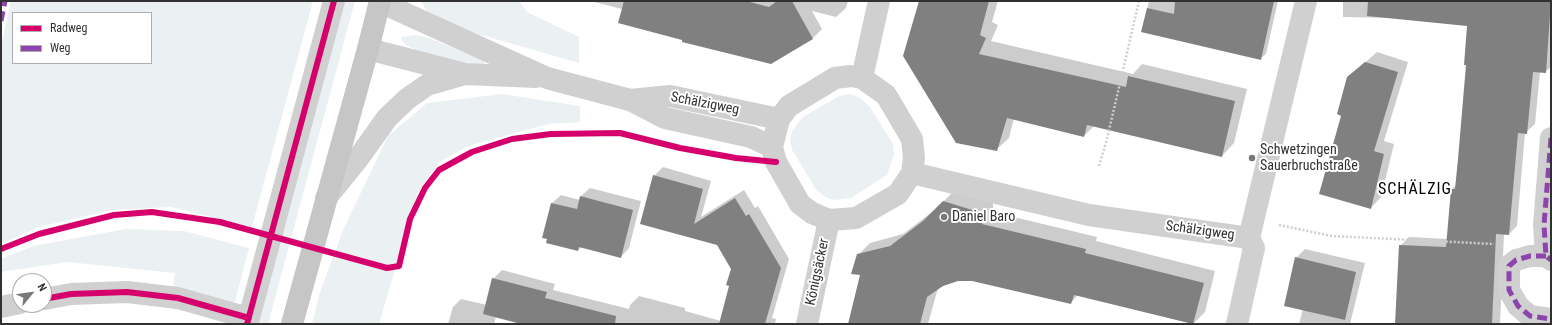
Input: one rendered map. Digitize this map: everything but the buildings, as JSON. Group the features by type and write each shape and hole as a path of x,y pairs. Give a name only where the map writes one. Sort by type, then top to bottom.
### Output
{"main road":[{"path":"292,324 380,2"}],"street":[{"path":"52,298 71,294 128,292 178,298 249,318 334,1"},
{"path":"862,78 879,1"},
{"name":"Schälzigweg","path":"912,173 1090,215 1251,229 1306,1"},
{"path":"380,2 547,78"},
{"path":"368,49 465,74 547,78"},
{"path":"326,198 358,160 387,118 407,99 427,86 465,74"},
{"path":"851,76 862,78 886,95 912,139 914,158 912,173 898,194 856,218 829,220 812,213 800,204 776,162 772,148 779,119 789,106 835,78 851,76"},
{"name":"Schälzigweg","path":"547,78 630,100 665,118 751,137 772,148"},
{"name":"Schälzigweg","path":"630,100 670,96 779,119"},
{"path":"1551,138 1544,225 1549,258 1530,256 1516,260 1509,266 1509,290 1518,306 1530,316 1551,319"},
{"name":"Königsäcker","path":"807,324 829,220"},
{"path":"1237,324 1254,248 1251,229"},
{"path":"1,307 12,305"}],"path":[{"path":"1098,166 1107,139 1139,1"},
{"path":"1251,229 1332,236 1511,245 1516,260"}],"shaded area":[{"path":"11,1 313,1 252,227 171,207 112,210 39,227 1,244 1,46"},
{"path":"336,1 355,1 268,324 250,324"},
{"path":"421,1 519,1 527,12 579,37 579,63 471,32 428,13"},
{"path":"416,35 429,38 485,62 482,65 427,56 406,45 401,39 402,37"},
{"path":"502,94 580,106 580,122 549,124 468,146 439,162 417,194 379,324 312,324 319,295 343,230 388,136 427,103"},
{"path":"850,94 859,97 870,107 893,144 894,155 887,175 851,198 834,200 827,198 817,191 792,150 790,140 792,131 803,117 839,96"},
{"path":"126,229 184,231 249,248 235,302 221,305 172,293 175,273 67,262 1,272 1,259 33,246"}],"marked path":[{"path":"1,21 5,1"},
{"path":"1551,138 1544,225 1546,256 1551,260"},
{"path":"1546,256 1530,256 1516,260 1509,266 1509,290 1518,306 1530,316 1551,319"}],"cycle path":[{"path":"247,324 334,1"},
{"path":"1,249 39,234 114,215 152,212 220,222 387,268 399,266 410,219 425,188 439,170 472,152 512,139 551,134 620,133 680,148 736,158 776,162"},
{"path":"52,298 71,294 127,292 178,298 249,318"}],"place":[{"name":"Schwetzingen Sauerbruchstraße","path":"1252,158"},
{"name":"Daniel Baro","path":"944,217"}],"district":[{"name":"SCHÄLZIG","path":"1415,190"}]}
